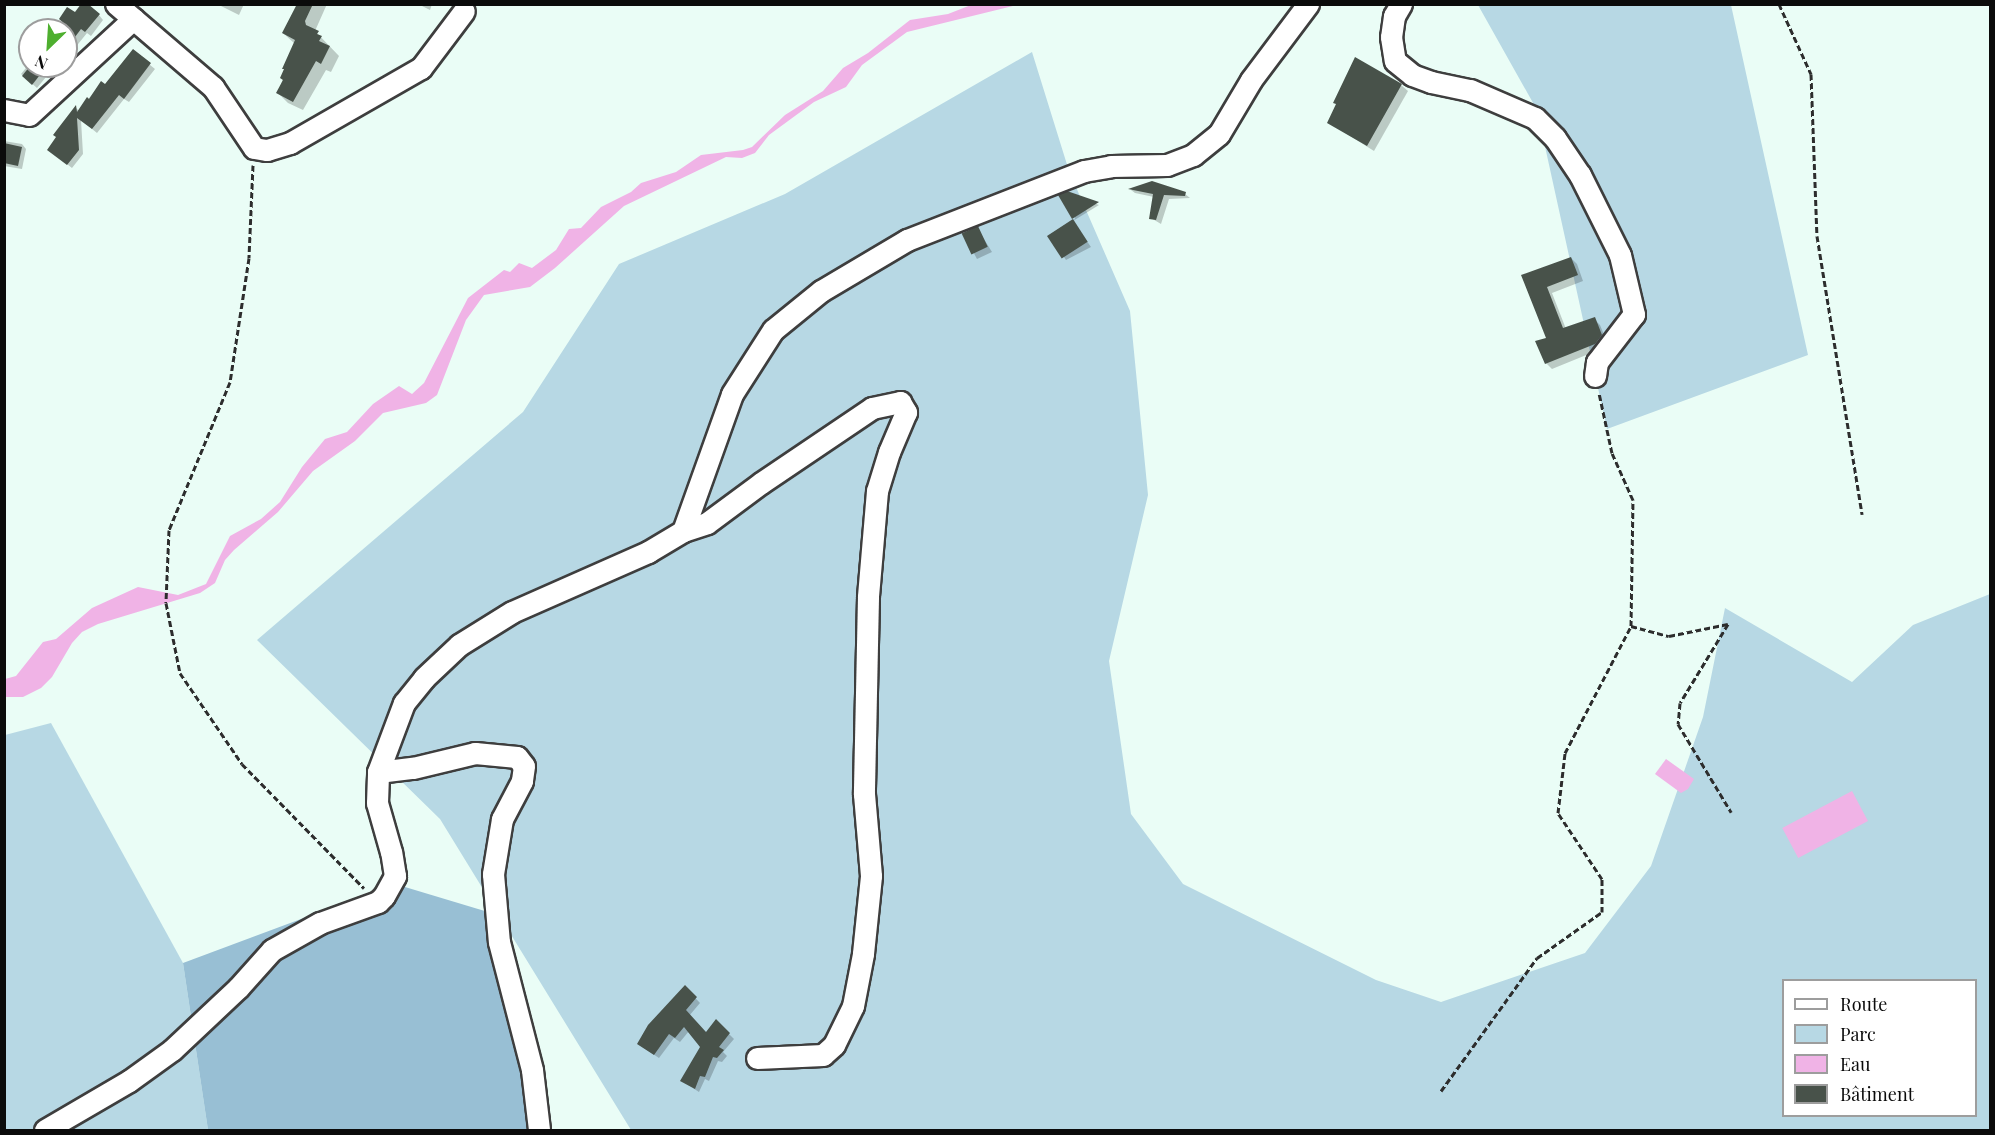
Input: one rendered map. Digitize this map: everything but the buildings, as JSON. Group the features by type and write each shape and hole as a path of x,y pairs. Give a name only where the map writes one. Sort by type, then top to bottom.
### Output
{"street":[{"path":"116,4 213,87 254,148 267,150 290,142 421,68 464,11"},
{"path":"683,531 732,394 773,330 821,291 907,240 1084,171 1111,166 1167,165 1192,155 1219,134 1251,80 1308,4"},
{"path":"1401,4 1394,16 1391,37 1395,61 1412,75 1431,82 1470,90 1535,118 1555,138 1580,175 1620,255 1634,314 1597,362 1595,376"},
{"path":"4,110 29,115 133,19"},
{"path":"45,1131 129,1081 172,1050 238,988 272,950 320,922 381,899 394,876 391,852 377,803 378,772 404,703 424,678 459,645 512,612 648,552 683,531 707,523 761,483 872,408 900,402 906,412 889,453 877,491 868,597 865,771 871,876 863,954 853,1006 834,1045 823,1055 757,1058"},
{"path":"378,772 413,768 475,753 502,753 518,757 524,766 522,781 502,819 493,874 499,942 532,1070 539,1131"}],"path":[{"path":"1779,4 1811,74 1817,236 1862,514"},
{"path":"254,148 249,258 230,382 170,530 166,603 180,673 242,764 381,899"},
{"path":"1441,1091 1537,958 1602,912 1602,879 1558,813 1565,753 1631,626 1633,500 1612,453 1595,376"},
{"path":"1631,626 1669,636 1728,624 1680,703 1677,724 1731,812"}],"green space":[{"path":"1478,5 1731,5 1808,355 1607,429 1537,110"},
{"path":"1032,52 1069,171 1130,311 1148,495 1109,661 1131,814 1183,884 1376,980 1441,1002 1585,953 1651,866 1703,717 1725,608 1852,682 1913,625 1990,594 1990,1130 631,1130 440,819 257,640 523,412 619,264 785,194"},
{"path":"51,723 183,963 208,1130 5,1130 5,735"}],"shaded area":[{"path":"395,884 488,912 544,1130 208,1130 183,963"}],"water":[{"path":"971,5 1017,5 907,32 862,65 846,87 814,102 769,135 755,153 742,158 726,157 624,206 555,268 530,287 484,295 466,320 437,395 426,403 383,413 355,441 313,471 278,512 225,560 215,583 200,593 98,624 82,632 72,643 52,677 41,688 23,697 5,697 5,679 16,676 43,642 56,639 92,608 138,587 178,595 206,584 230,536 261,519 280,502 302,467 325,439 347,432 373,404 399,386 412,394 424,383 468,298 504,270 510,272 519,263 532,268 556,250 569,229 581,228 601,207 631,192 641,183 676,172 701,155 752,147 785,115 823,91 843,68 868,53 910,20 948,14"},
{"path":"1666,759 1694,779 1688,789 1681,793 1655,774"},
{"path":"1852,791 1868,821 1798,858 1782,828"}]}
